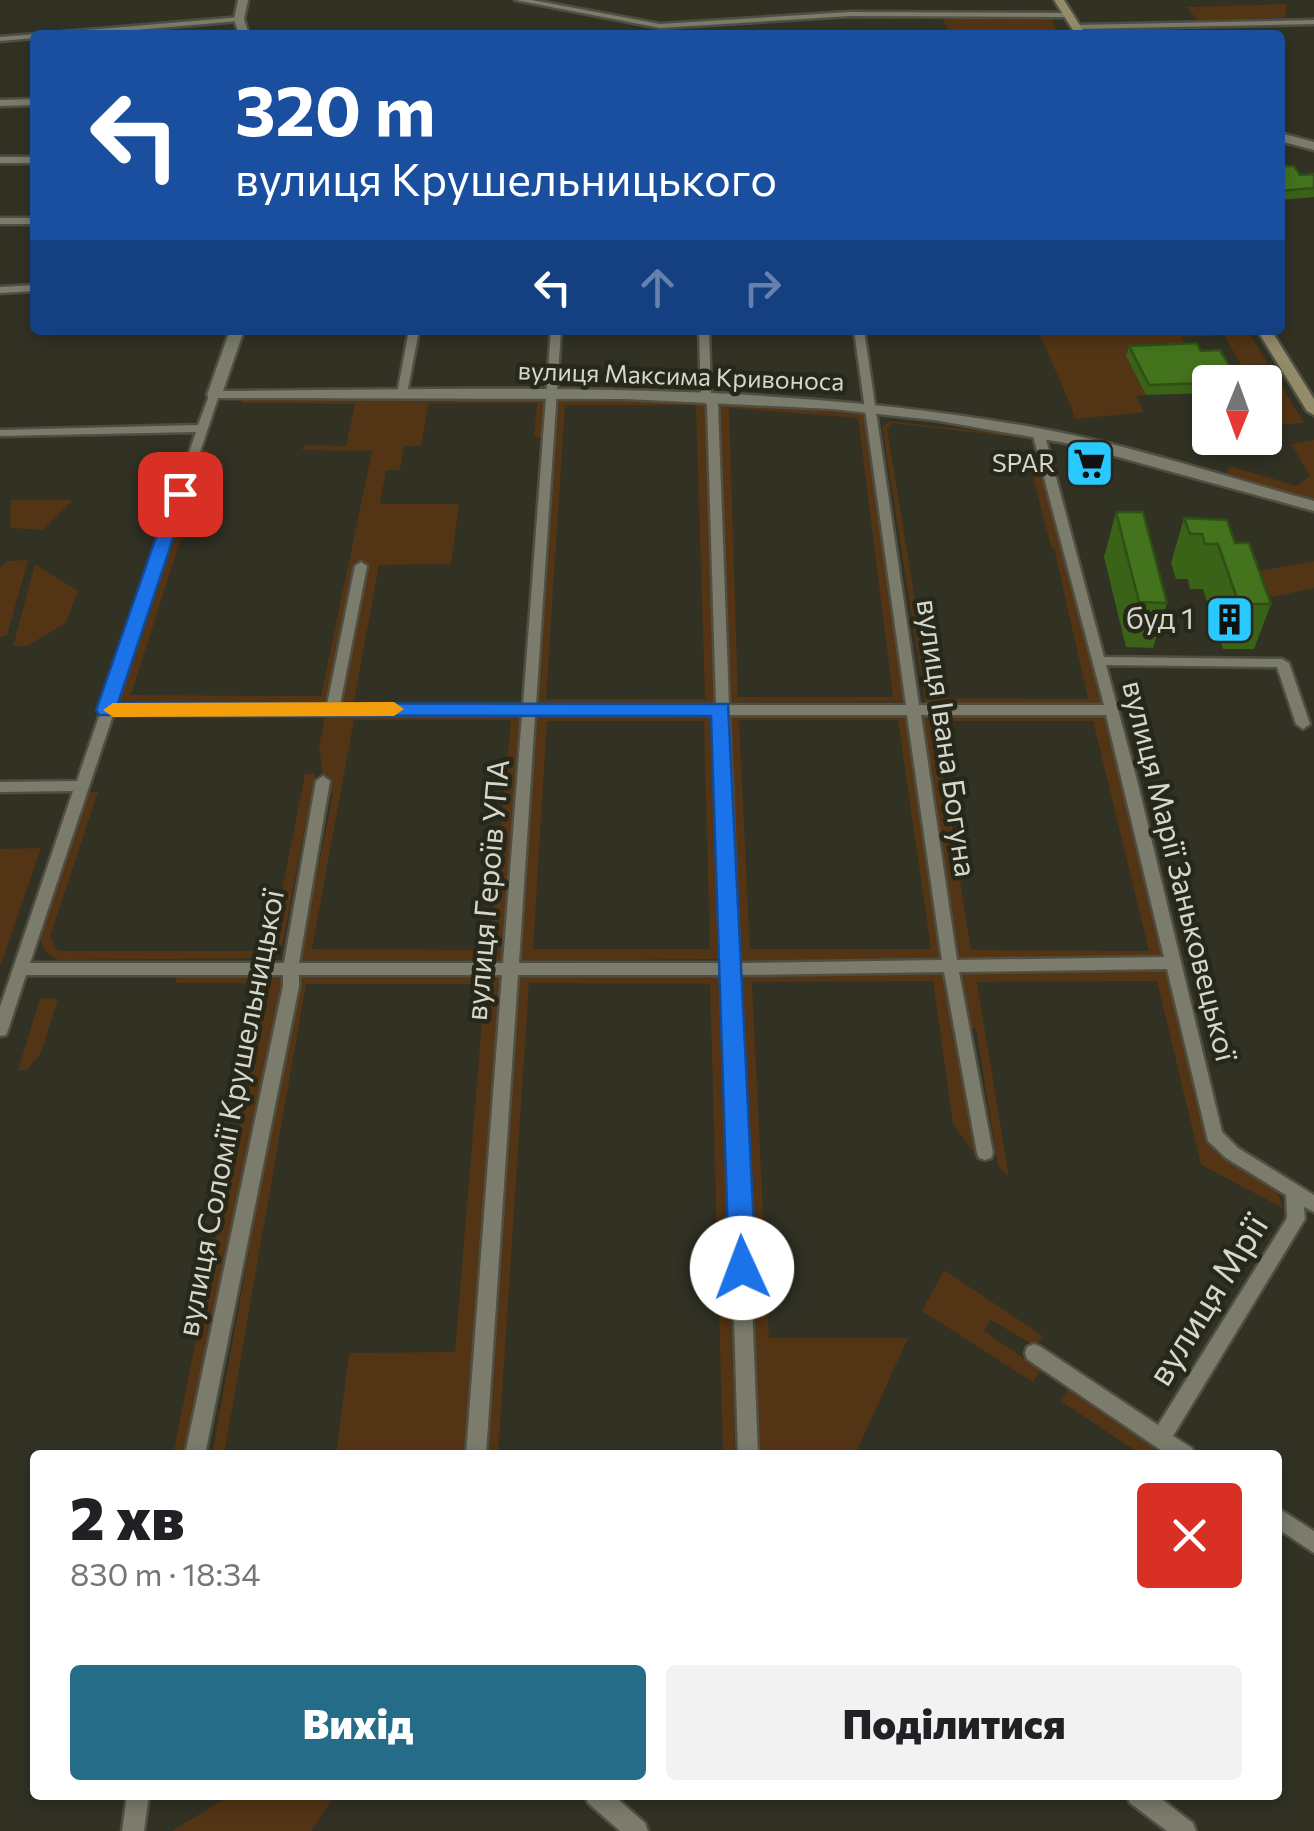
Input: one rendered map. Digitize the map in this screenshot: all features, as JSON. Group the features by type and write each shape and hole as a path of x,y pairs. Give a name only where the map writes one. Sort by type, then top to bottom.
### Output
{"main road":[{"path":"1059,0 1078,30"},
{"path":"1267,335 1314,411"}],"street":[{"path":"242,30 238,18 243,0"},
{"path":"519,0 660,26 808,15 1068,15"},
{"path":"808,0 808,15"},
{"path":"105,30 238,18"},
{"path":"1105,30 1314,22"},
{"path":"0,39 30,36"},
{"path":"0,103 30,102"},
{"path":"1285,139 1314,146"},
{"path":"0,160 30,160"},
{"path":"0,222 30,221"},
{"path":"0,290 30,288"},
{"path":"0,1030 236,335"},
{"path":"402,394 413,335"},
{"name":"вулиця Героїв УПА","path":"476,1450 508,966 532,712 556,335"},
{"path":"704,335 706,398 712,404 748,1450"},
{"name":"вулиця Івана Богуна","path":"860,335 950,965 985,1152"},
{"name":"вулиця Максима Кривоноса","path":"214,395 552,394 825,405 1045,438 1314,506"},
{"path":"0,432 202,428"},
{"name":"вулиця Марії Заньковецької","path":"1045,438 1214,1136 1232,1152 1314,1204"},
{"path":"332,708 361,566"},
{"path":"1099,661 1282,664 1303,724"},
{"path":"106,710 1112,710"},
{"name":"вулиця Соломії Крушельницької","path":"196,1450 291,986 290,967 323,781"},
{"path":"0,787 81,786"},
{"path":"20,969 733,969 1174,963"},
{"name":"вулиця Мрії","path":"1160,1438 1296,1219 1294,1192"},
{"path":"1034,1352 1177,1450"},
{"path":"1282,1521 1314,1543"},
{"path":"133,1831 137,1800"},
{"path":"602,1800 636,1831"},
{"path":"1145,1800 1185,1831"}],"shaded area":[{"path":"1287,4 1285,18 1197,20 1187,7"},
{"path":"942,17 1051,18 1057,30 948,30"},
{"path":"1040,335 1224,335 1182,337 1185,344 1127,357 1146,395 1136,396 1144,412 1072,417"},
{"path":"1224,335 1250,335 1268,364 1241,365"},
{"path":"1282,387 1304,423 1282,425"},
{"path":"243,399 544,400 542,437 534,437 537,403 429,403 421,446 404,446 400,470 386,470 380,504 459,504 451,564 379,565 354,701 338,702 365,562 357,563 326,705 116,706 201,450 209,450 131,695 321,696 372,451 302,450 304,445 346,446 355,404 241,403"},
{"path":"559,400 705,400 716,706 537,706","holes":["565,405 696,405 705,699 546,699"]},
{"path":"717,402 866,415 905,701 729,702","holes":["729,408 858,418 893,697 738,697"]},
{"path":"890,421 1023,436 1033,474 1044,475 1101,703 926,705 882,427","holes":["892,423 1023,438 1054,548 1088,699 931,698 887,428"]},
{"path":"1314,440 1314,502 1224,477 1230,466 1296,486 1310,476 1291,444"},
{"path":"11,500 72,501 43,530 10,528"},
{"path":"28,560 7,636 0,637 0,567 7,561"},
{"path":"1314,561 1314,588 1272,597 1248,573"},
{"path":"35,564 78,591 66,623 27,646 13,646"},
{"path":"326,712 523,714 503,960 300,960 333,793 325,793 319,746","holes":["354,720 511,720 490,950 312,949"]},
{"path":"714,713 723,959 518,961 537,714","holes":["547,721 704,721 710,949 533,949"]},
{"path":"731,713 907,714 941,960 739,963","holes":["739,720 898,720 931,949 750,949"]},
{"path":"921,713 1103,714 1165,959 957,958","holes":["935,721 1093,721 1149,951 971,950"]},
{"path":"305,774 315,774 282,948 273,958 58,960 46,952 40,940 86,792 98,792 50,937 58,951 270,951"},
{"path":"41,848 0,967 0,849"},
{"path":"1168,967 1211,1147 1275,1185 1283,1208 1201,1165 1157,981 977,982 1009,1177 998,1166 976,1028 967,1028 957,969"},
{"path":"945,970 974,1153 953,1124 933,981 752,982 769,1338 908,1338 857,1450 755,1450 740,973"},
{"path":"299,973 502,973 464,1450 337,1450 349,1353 455,1352 485,984 306,984 225,1450 213,1450"},
{"path":"177,974 283,975 189,1450 174,1450 267,983 176,983"},
{"path":"514,974 724,974 735,1450 723,1450 710,984 529,983 498,1450 484,1450"},
{"path":"40,998 58,999 41,1053 27,1070 18,1070"},
{"path":"944,1270 1043,1336 1035,1346 991,1320 984,1331 1041,1370 1033,1382 922,1311"},
{"path":"1069,1389 1160,1450 1134,1450 1061,1401"},
{"path":"223,1800 332,1800 311,1831 172,1831"}],"building":[{"path":"1285,166 1294,166 1300,175 1314,174 1314,188 1285,191"},
{"path":"1197,343 1201,351 1220,350 1229,365 1192,365 1192,384 1149,385 1129,346"},
{"path":"1116,512 1143,512 1167,603 1139,602"},
{"path":"1184,518 1227,520 1235,543 1249,543 1271,604 1239,604 1218,544 1205,544 1202,534 1190,534"}],"slow traffic":[{"path":"113,710 394,709"}],"place":[{"name":"SPAR","path":"1090,463"},
{"name":"буд 1","path":"1229,619"}],"route":[{"path":"180,494 106,710 721,709 742,1268"}]}
